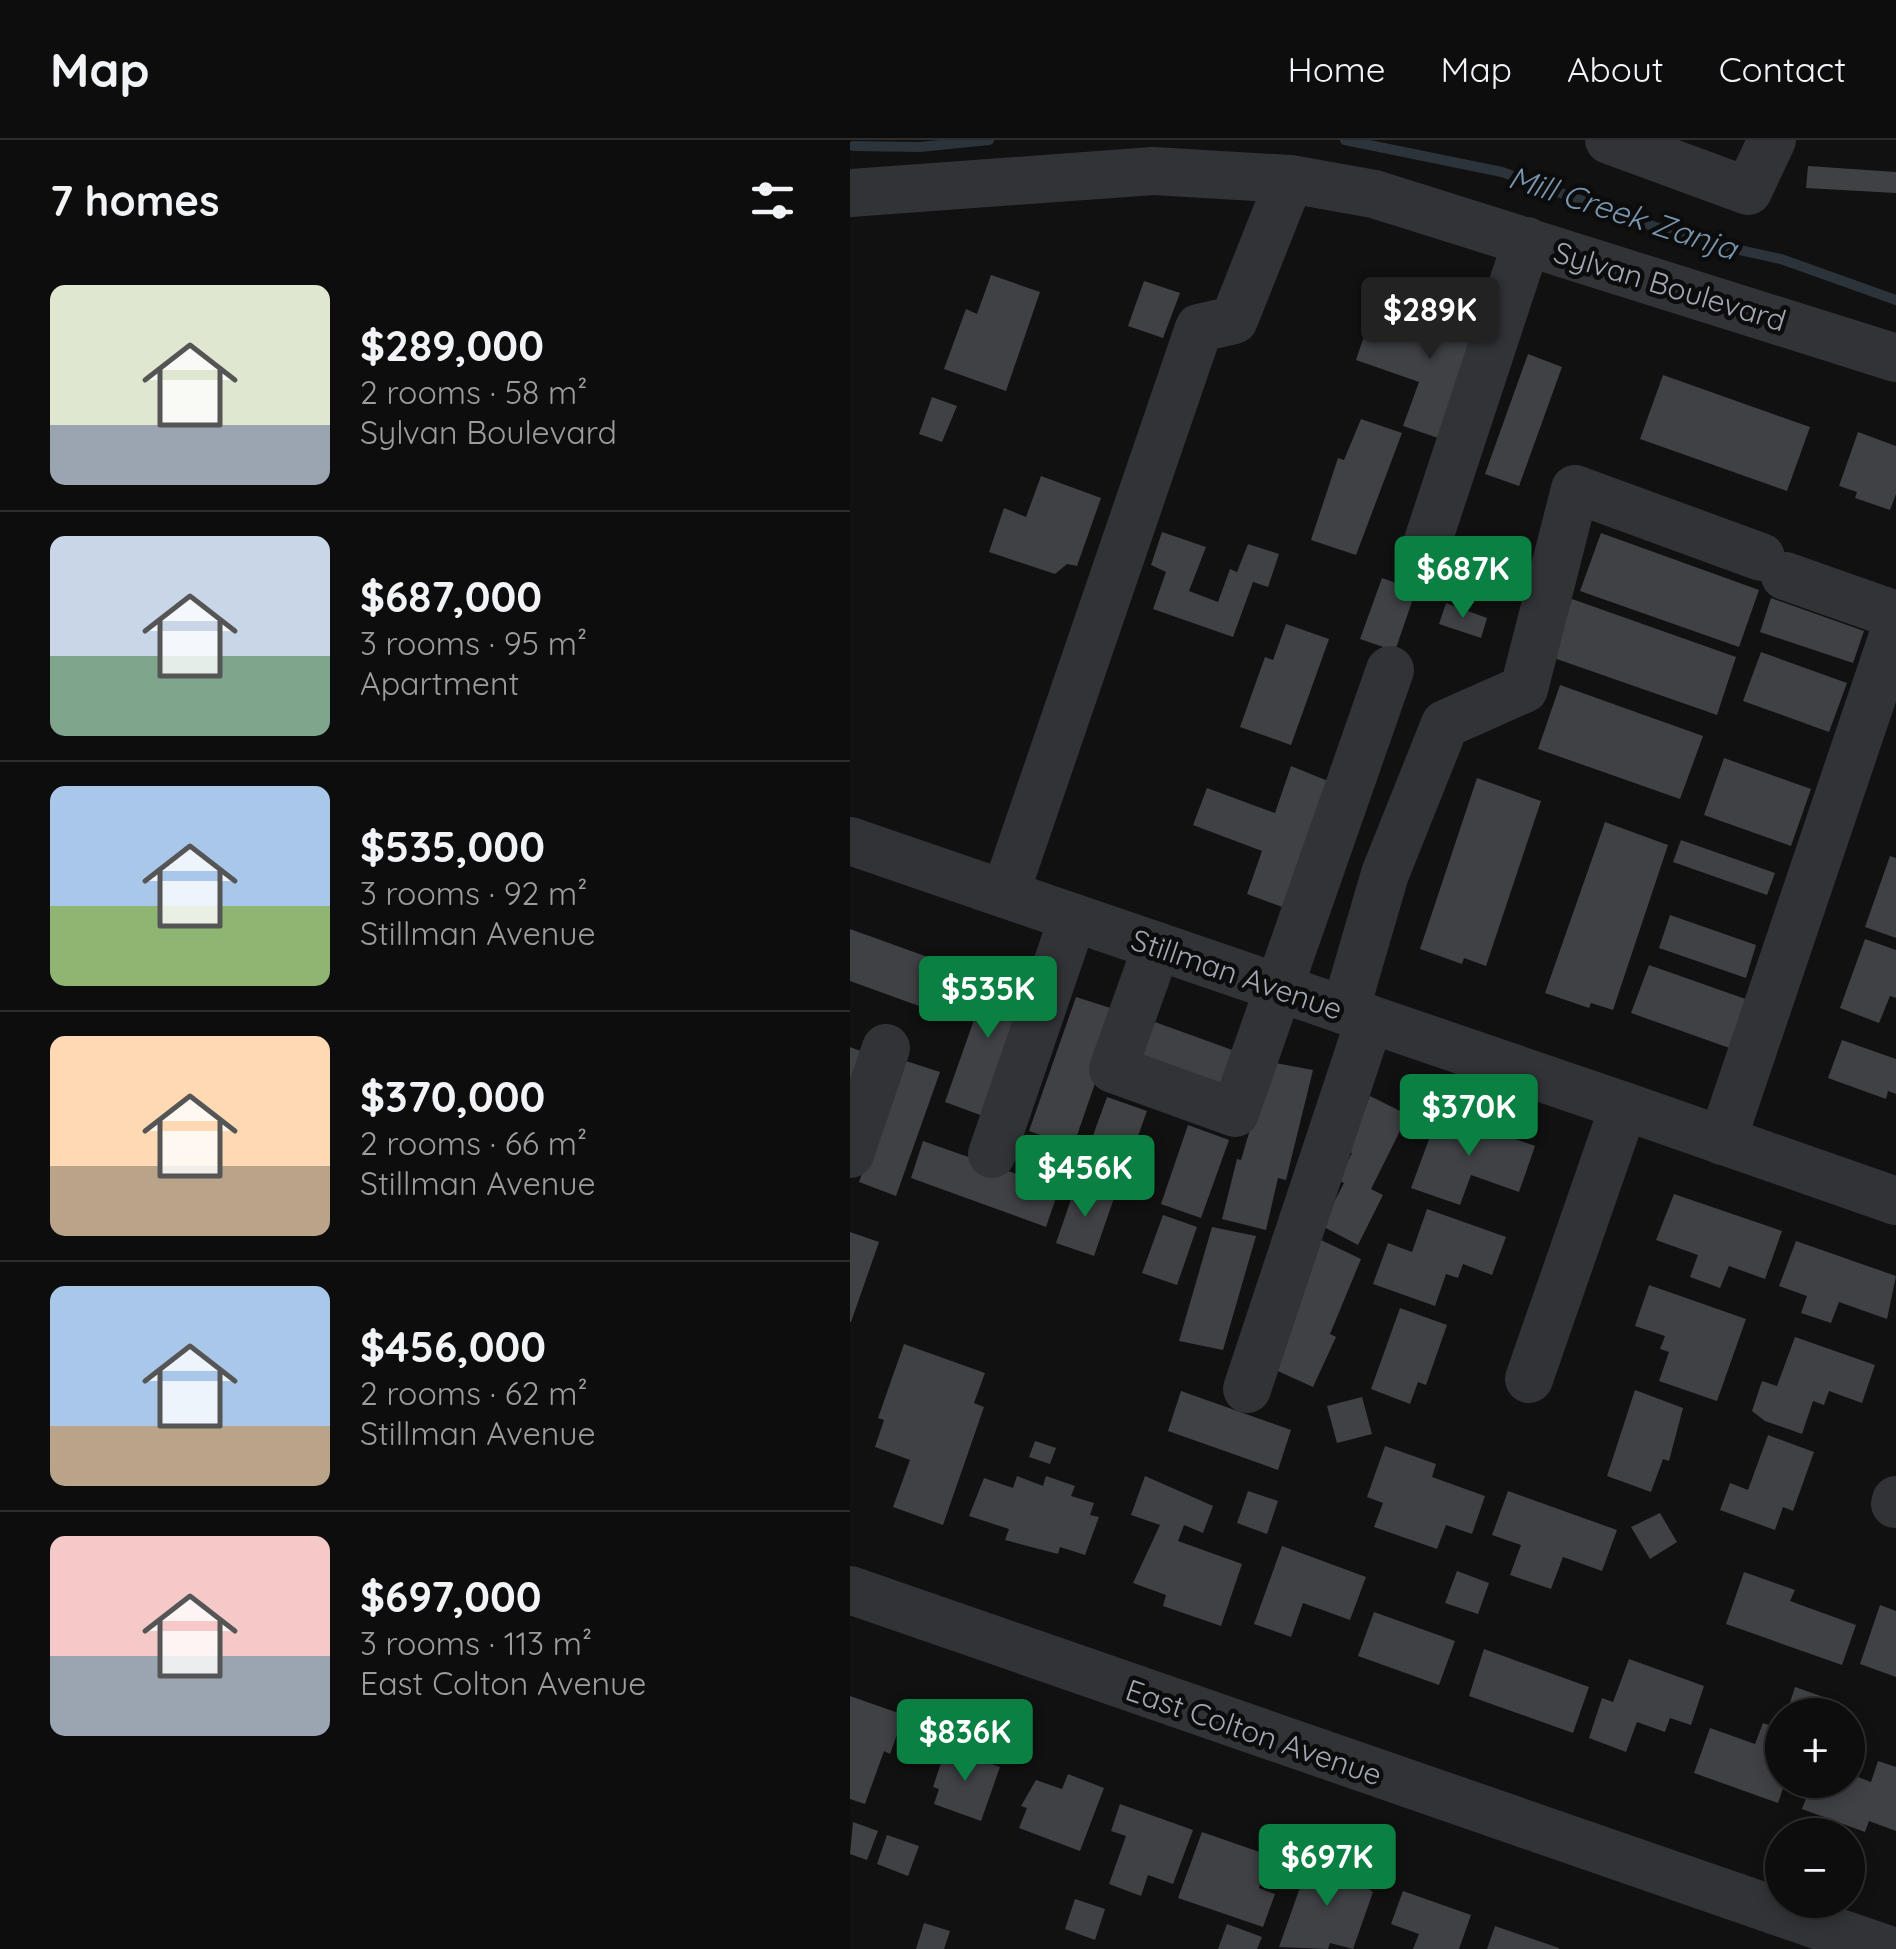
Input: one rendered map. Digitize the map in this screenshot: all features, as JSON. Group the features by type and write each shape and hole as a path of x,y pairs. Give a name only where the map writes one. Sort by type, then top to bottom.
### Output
{"street":[{"path":"1608,140 1748,191 1772,140"},
{"name":"Sylvan Boulevard","path":"850,193 1153,171 1290,179 1374,194 1896,358"},
{"path":"1004,894 1199,328 1234,320 1290,179"},
{"path":"1419,568 1527,241"},
{"path":"1247,1389 1357,1015 1386,874 1444,724 1524,689 1575,489 1896,614"},
{"path":"1722,1140 1896,626"},
{"path":"1156,946 1114,1069 1235,1113 1390,670"},
{"name":"Stillman Avenue","path":"850,841 1896,1201"},
{"path":"992,1154 1074,918"},
{"path":"850,1154 886,1048"},
{"path":"1530,1379 1624,1106"},
{"name":"East Colton Avenue","path":"850,1590 1886,1949"}],"building":[{"path":"1808,166 1896,172 1896,193 1806,188"},
{"path":"991,275 1040,292 1006,391 944,369 966,309 977,314"},
{"path":"1144,281 1180,293 1163,338 1128,326"},
{"path":"1449,297 1492,311 1447,441 1403,426 1419,382 1356,360 1371,316 1434,338"},
{"path":"1528,354 1562,367 1519,486 1485,474"},
{"path":"1663,375 1810,427 1787,491 1640,439"},
{"path":"932,397 957,406 942,442 919,434"},
{"path":"1361,419 1402,433 1356,555 1311,540 1338,458 1344,460"},
{"path":"1858,432 1896,446 1896,494 1890,510 1855,498 1857,492 1839,486"},
{"path":"1041,476 1101,498 1077,566 1067,564 1055,574 989,552 1004,508 1026,517"},
{"path":"1162,532 1206,547 1189,591 1218,602 1230,569 1237,572 1248,544 1279,554 1268,587 1253,582 1233,637 1153,609 1166,572 1151,565"},
{"path":"1601,533 1759,590 1739,647 1580,591"},
{"path":"1382,578 1416,590 1395,651 1360,639"},
{"path":"1771,598 1864,631 1853,663 1760,632"},
{"path":"1572,599 1736,657 1717,715 1551,657"},
{"path":"1446,603 1487,618 1481,638 1439,624"},
{"path":"1286,624 1329,639 1291,745 1240,727 1265,657 1273,660"},
{"path":"1761,652 1847,683 1829,732 1743,701"},
{"path":"1560,685 1703,736 1680,799 1538,749"},
{"path":"1724,758 1811,789 1791,846 1704,815"},
{"path":"1291,766 1328,781 1285,908 1247,894 1262,851 1193,825 1207,788 1275,813"},
{"path":"1477,778 1541,801 1486,966 1464,958 1462,964 1420,949"},
{"path":"1605,822 1668,845 1613,1010 1591,1003 1589,1008 1545,993"},
{"path":"1681,840 1775,873 1767,895 1673,862"},
{"path":"1890,856 1896,858 1896,938 1865,927"},
{"path":"1670,915 1756,945 1746,978 1659,948"},
{"path":"850,929 961,969 944,1015 850,981"},
{"path":"1865,939 1896,950 1896,998 1890,996 1879,1023 1840,1008"},
{"path":"1649,965 1754,1002 1735,1050 1631,1013"},
{"path":"993,966 1031,980 983,1116 945,1102"},
{"path":"1076,997 1120,1011 1073,1147 1029,1131"},
{"path":"1141,1017 1249,1056 1236,1090 1128,1052"},
{"path":"1842,1040 1896,1059 1896,1094 1888,1091 1886,1099 1828,1078"},
{"path":"850,1047 863,1052 850,1086"},
{"path":"903,1060 940,1072 896,1196 859,1182"},
{"path":"1270,1062 1313,1070 1286,1180 1278,1178 1266,1230 1222,1219 1237,1159 1241,1160"},
{"path":"1370,1096 1408,1115 1371,1189 1383,1195 1358,1245 1322,1226 1344,1183 1338,1180 1352,1153 1346,1150"},
{"path":"1107,1097 1147,1111 1119,1189 1079,1174"},
{"path":"1439,1112 1535,1146 1519,1192 1471,1175 1460,1205 1411,1188"},
{"path":"1188,1125 1229,1140 1201,1218 1161,1204"},
{"path":"923,1141 1059,1189 1046,1227 911,1178"},
{"path":"1076,1185 1114,1198 1094,1256 1056,1243"},
{"path":"1674,1194 1782,1231 1765,1279 1729,1266 1720,1288 1690,1277 1698,1255 1656,1240"},
{"path":"1427,1209 1506,1237 1492,1275 1463,1264 1458,1278 1446,1274 1435,1306 1373,1284 1388,1243 1412,1252"},
{"path":"1163,1215 1197,1227 1177,1285 1142,1273"},
{"path":"1212,1227 1256,1236 1223,1350 1179,1341"},
{"path":"850,1232 879,1242 851,1322 850,1322"},
{"path":"1319,1239 1361,1259 1330,1334 1336,1337 1313,1387 1271,1368"},
{"path":"1796,1241 1896,1276 1887,1319 1839,1302 1831,1323 1801,1313 1807,1296 1779,1286"},
{"path":"1649,1285 1746,1319 1717,1401 1659,1381 1669,1352 1660,1349 1665,1336 1635,1326"},
{"path":"1400,1308 1447,1325 1426,1385 1418,1382 1410,1404 1371,1389"},
{"path":"1795,1337 1875,1365 1862,1403 1829,1391 1824,1405 1813,1401 1802,1434 1765,1421 1752,1411 1762,1381 1777,1386"},
{"path":"904,1344 985,1373 974,1403 984,1407 943,1525 893,1507 910,1460 875,1447 884,1420 878,1418"},
{"path":"1635,1390 1683,1408 1669,1461 1663,1459 1651,1492 1607,1476"},
{"path":"1181,1391 1291,1430 1278,1470 1168,1431"},
{"path":"1362,1397 1372,1434 1337,1443 1327,1406"},
{"path":"1768,1435 1814,1452 1793,1511 1783,1507 1775,1530 1720,1510 1730,1483 1748,1490"},
{"path":"1035,1441 1056,1448 1050,1464 1029,1457"},
{"path":"1385,1446 1436,1464 1432,1477 1485,1496 1472,1534 1446,1525 1437,1549 1374,1527 1383,1503 1367,1497"},
{"path":"1017,1476 1043,1486 1046,1476 1075,1486 1071,1496 1094,1503 1090,1515 1099,1517 1085,1555 1060,1547 1058,1554 1005,1540 1009,1529 969,1516 984,1478 1013,1488"},
{"path":"1145,1476 1213,1506 1203,1533 1184,1525 1178,1541 1242,1564 1221,1626 1163,1606 1166,1595 1133,1583 1160,1525 1131,1515"},
{"path":"1248,1491 1278,1501 1267,1534 1237,1523"},
{"path":"1508,1491 1617,1530 1602,1571 1563,1557 1551,1589 1510,1575 1521,1545 1492,1535"},
{"path":"1660,1513 1677,1542 1650,1559 1631,1527"},
{"path":"1282,1546 1366,1577 1350,1620 1303,1603 1291,1637 1254,1624"},
{"path":"1457,1571 1489,1583 1478,1614 1445,1603"},
{"path":"1744,1572 1795,1590 1790,1601 1856,1625 1842,1665 1726,1624"},
{"path":"1880,1605 1896,1611 1896,1677 1860,1664"},
{"path":"1374,1612 1455,1641 1439,1685 1358,1656"},
{"path":"1484,1649 1589,1687 1573,1733 1469,1696"},
{"path":"1629,1659 1704,1686 1691,1725 1670,1718 1665,1732 1637,1722 1626,1752 1589,1738 1602,1698 1613,1702"},
{"path":"1795,1687 1826,1698 1791,1698"},
{"path":"850,1696 904,1715 890,1754 884,1751 865,1804 850,1799"},
{"path":"1765,1724 1765,1798 1780,1798 1778,1803 1694,1773 1710,1728 1755,1744"},
{"path":"946,1748 1000,1767 981,1821 934,1804 939,1789 933,1787"},
{"path":"1878,1761 1896,1767 1896,1831 1869,1821 1865,1832 1865,1818 1827,1818 1802,1809 1806,1798 1865,1798 1865,1780 1871,1782"},
{"path":"1068,1774 1104,1788 1080,1851 1019,1828 1027,1808 1021,1806 1036,1780 1062,1789"},
{"path":"1120,1804 1193,1830 1173,1884 1148,1875 1141,1896 1109,1884 1126,1836 1111,1831"},
{"path":"853,1822 878,1831 867,1860 850,1854"},
{"path":"1202,1832 1271,1856 1259,1888 1275,1894 1263,1927 1178,1898"},
{"path":"887,1835 919,1846 908,1876 877,1864"},
{"path":"1310,1859 1359,1876 1357,1881 1373,1892 1353,1949 1330,1943 1328,1949 1279,1947"},
{"path":"1403,1891 1471,1915 1459,1949 1413,1949 1419,1934 1391,1924"},
{"path":"1075,1899 1105,1909 1095,1940 1065,1929"},
{"path":"924,1923 950,1931 944,1949 916,1949"},
{"path":"1227,1924 1262,1937 1257,1949 1218,1949"},
{"path":"1495,1926 1559,1948 1559,1949 1487,1949"}],"waterway":[{"name":"Mill Creek Zanja","path":"853,146 920,147 989,140"},
{"name":"Mill Creek Zanja","path":"1345,140 1502,172 1689,239 1781,259 1896,300"}]}
